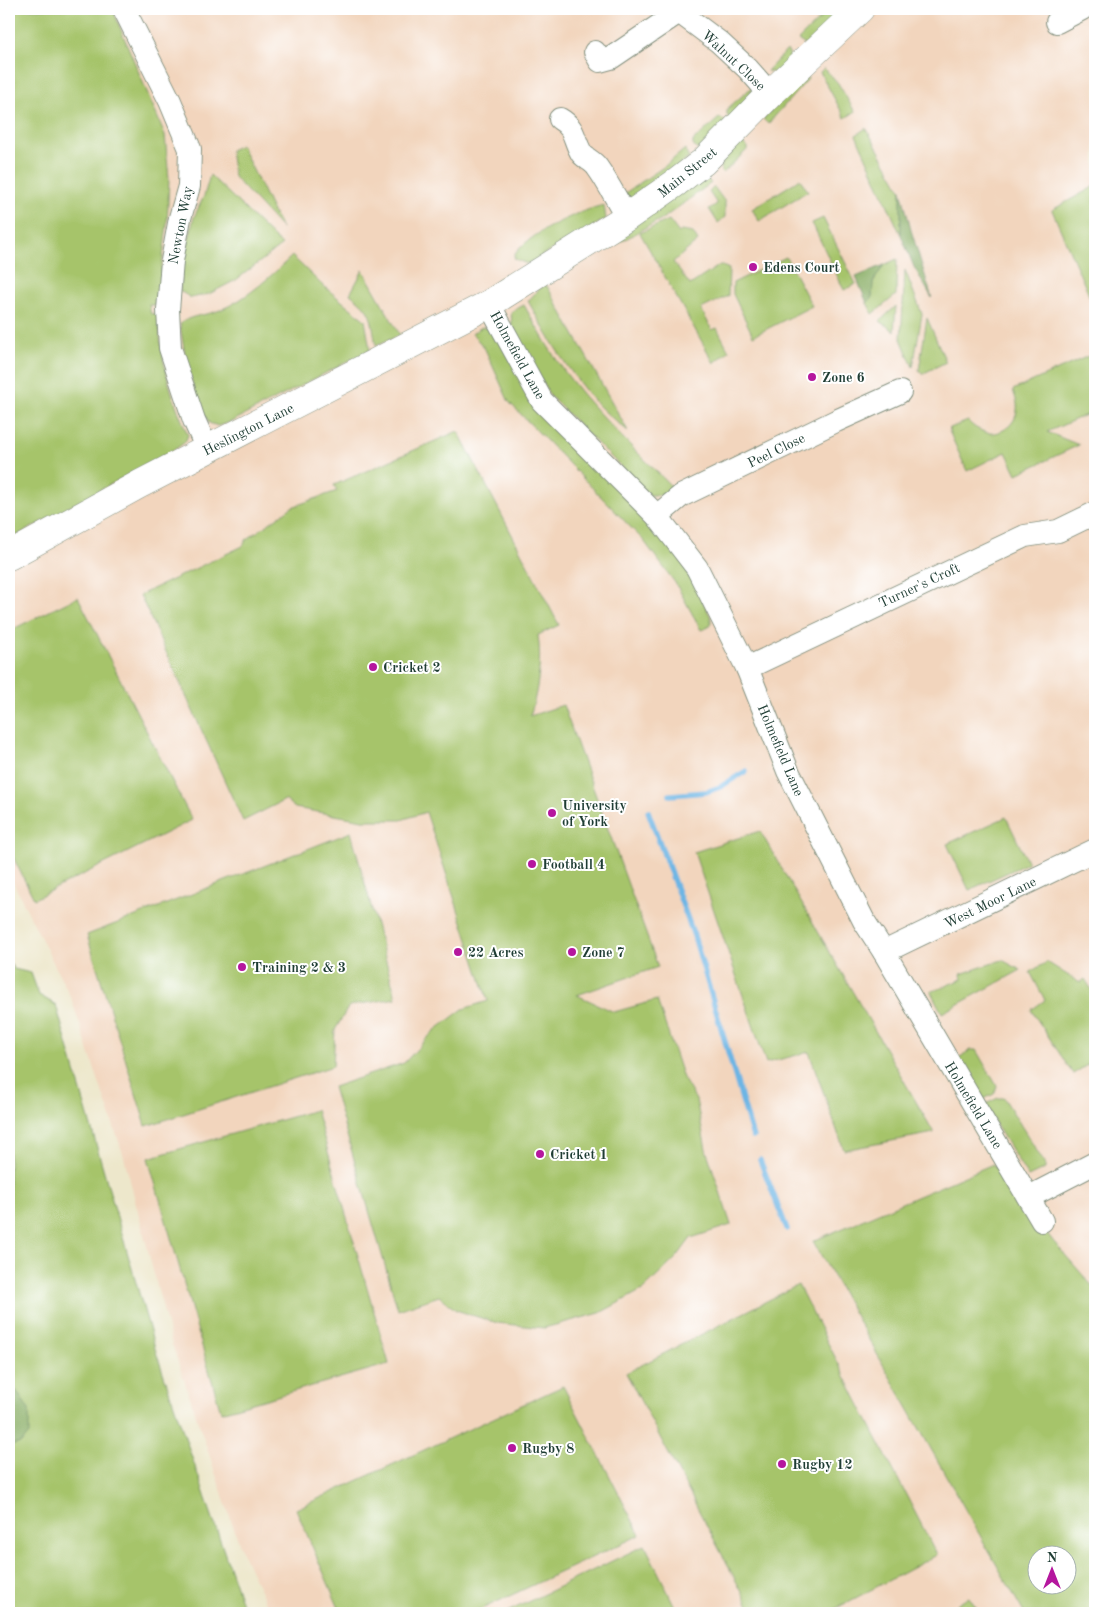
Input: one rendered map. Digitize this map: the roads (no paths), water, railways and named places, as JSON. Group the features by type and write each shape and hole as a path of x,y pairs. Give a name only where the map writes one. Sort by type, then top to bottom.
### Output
{"street":[{"name":"Newton Way","path":"124,9 174,110 190,149 189,186 180,218 172,261 168,310 170,348 194,420 207,449"},
{"name":"Main Street","path":"489,304 627,218 703,162 770,94 860,9"},
{"path":"1056,22 1082,9"},
{"name":"Walnut Close","path":"677,10 719,42 748,69 770,94"},
{"path":"595,52 600,61 611,58 677,10"},
{"path":"560,119 569,124 577,146 584,156 596,165 627,218"},
{"name":"Heslington Lane","path":"9,556 207,449 489,304"},
{"name":"Holmefield Lane","path":"489,304 542,401 657,516 696,568 746,668 788,771 860,914 1042,1221"},
{"name":"Peel Close","path":"657,516 681,496 900,392"},
{"name":"Turner's Croft","path":"746,668 1025,536 1058,531 1095,513"},
{"name":"West Moor Lane","path":"884,952 1095,850"},
{"path":"1029,1197 1095,1163"}],"waterway":[{"path":"670,795 706,792 720,787 746,771"},
{"path":"648,811 694,936 753,1137"},
{"path":"760,1160 787,1229"}],"place":[{"name":"Edens Court","path":"753,267"},
{"name":"Zone 6","path":"812,377"},
{"name":"Cricket 2","path":"373,667"},
{"name":"University of York","path":"552,813"},
{"name":"Football 4","path":"532,864"},
{"name":"22 Acres","path":"458,952"},
{"name":"Zone 7","path":"572,952"},
{"name":"Training 2 & 3","path":"242,967"},
{"name":"Cricket 1","path":"540,1154"},
{"name":"Rugby 8","path":"512,1448"},
{"name":"Rugby 12","path":"782,1464"}]}
